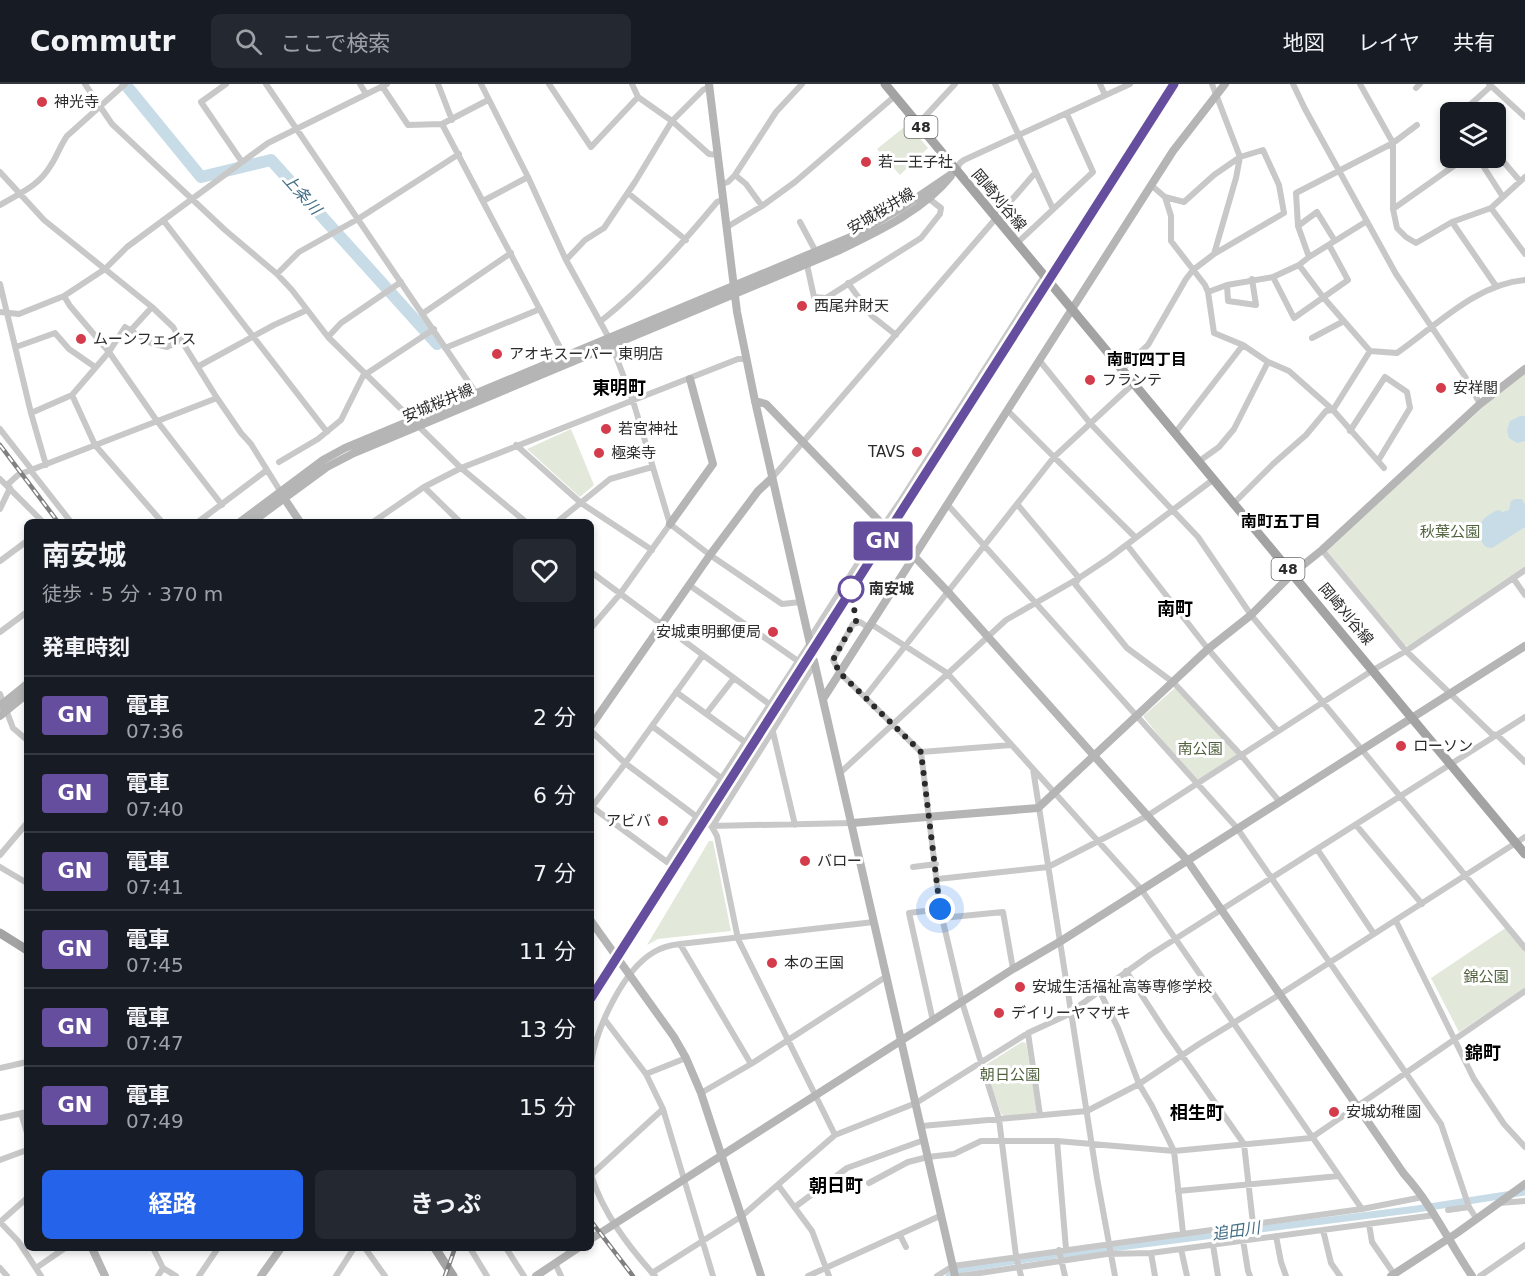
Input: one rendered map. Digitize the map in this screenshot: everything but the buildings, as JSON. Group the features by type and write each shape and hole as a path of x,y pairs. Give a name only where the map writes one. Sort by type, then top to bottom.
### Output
{"main road":[{"name":"岡崎刈谷線","path":"885,84 1525,854"},
{"path":"0,933 24,948"},
{"path":"437,1251 453,1276"}],"street":[{"path":"85,84 99,108 112,124 225,230 277,274 328,337 461,468 522,519"},
{"path":"0,205 29,190 52,165 60,145 67,136 123,84"},
{"path":"226,84 201,102 242,162"},
{"path":"266,84 478,396"},
{"path":"360,84 366,94"},
{"path":"438,84 452,120"},
{"path":"481,84 528,177 566,260 611,342 633,401 670,524 710,555 782,604 801,602"},
{"path":"549,84 591,147 638,97"},
{"path":"632,84 638,97 672,121 709,154 718,155"},
{"path":"722,184 735,175 776,112 802,84"},
{"path":"918,124 955,84"},
{"path":"995,84 1053,208"},
{"path":"1100,84 1105,95"},
{"path":"956,171 964,160 1130,84"},
{"path":"1212,84 1240,157 1214,254"},
{"path":"823,699 1173,151 1225,84"},
{"path":"1293,84 1396,274 1466,378 1480,404"},
{"path":"1360,84 1393,142 1393,209 1397,228 1416,243 1452,222 1491,208 1522,179 1506,163"},
{"path":"0,312 19,314 64,296 105,269 128,247 268,143 384,85 408,125 442,124 488,99"},
{"path":"566,260 585,240 604,228 672,121 709,85"},
{"path":"709,85 735,291 746,359 810,643"},
{"path":"1472,102 1490,85 1525,117"},
{"path":"727,227 762,206 795,182 895,96"},
{"path":"1016,243 1093,172 1067,114"},
{"path":"442,124 565,357"},
{"path":"1309,257 1298,226 1296,193 1393,142 1416,124"},
{"path":"1122,369 1148,345 1193,270 1214,254 1284,213 1279,185 1263,150 1240,157 1214,175 1184,202 1166,198 1152,186"},
{"path":"277,274 299,252 358,219 459,154"},
{"path":"1393,209 1451,168"},
{"path":"1484,168 1503,197"},
{"name":"安城桜井線","path":"478,396 735,291 807,265 875,233 928,198 956,171"},
{"name":"安城桜井線","path":"735,291 853,236 956,171"},
{"path":"0,172 57,232 152,307 173,327 217,398 241,434 251,444 298,519"},
{"path":"594,722 710,555 758,491 772,478 1035,173"},
{"path":"735,175 746,184 762,206"},
{"path":"483,201 528,177"},
{"path":"628,193 686,240"},
{"path":"807,265 814,297 826,298 921,238 940,214 941,208 928,198"},
{"path":"1166,198 1171,216 1171,241 1205,285 1214,333 1243,345 1268,362 1289,371 1333,410 1384,468"},
{"path":"601,321 640,288 686,240 717,202 724,199"},
{"path":"1491,208 1525,254"},
{"path":"1273,277 1294,318 1348,280 1317,212 1298,226"},
{"path":"163,220 327,432"},
{"path":"1208,292 1252,279 1273,277 1299,265 1367,221"},
{"path":"800,222 816,252"},
{"path":"1452,222 1496,286"},
{"path":"422,314 511,253"},
{"path":"1299,265 1323,297 1370,351 1397,353 1467,301 1496,286 1511,281 1525,280"},
{"path":"594,809 667,862 699,819 721,778 1047,279"},
{"path":"1227,285 1228,301 1256,305 1252,279"},
{"path":"328,337 340,323 401,282"},
{"path":"848,283 872,316 896,335"},
{"path":"0,284 46,465"},
{"path":"64,296 109,352 157,421 222,505"},
{"path":"131,330 152,307"},
{"path":"445,348 540,309"},
{"path":"199,366 253,338 274,324 307,310"},
{"path":"1312,338 1344,321"},
{"path":"31,413 72,394 109,352 125,327 150,343 167,347 181,340"},
{"path":"279,462 327,432 341,420 363,376 434,329"},
{"path":"16,347 55,333 69,349 95,367"},
{"name":"安城桜井線","path":"244,519 327,467 416,423 565,357 611,342"},
{"path":"1175,433 1243,345"},
{"path":"1234,503 1306,435 1326,411 1333,410 1370,351"},
{"path":"377,519 424,487 461,468 738,359 746,359"},
{"path":"1039,360 1090,423 1198,537 1251,615 1525,948"},
{"path":"1198,462 1219,447 1234,429 1268,362"},
{"path":"711,826 852,823 1038,808 1208,649 1251,615 1292,574 1322,550 1480,404 1525,369"},
{"path":"1350,431 1385,377 1407,392 1410,408 1378,461"},
{"path":"594,624 620,594 713,464 690,379"},
{"path":"865,697 1054,457 1134,383"},
{"path":"72,394 95,445 159,519"},
{"path":"0,509 8,486 18,475 217,398"},
{"path":"755,401 766,404 885,527"},
{"path":"1008,411 1135,537"},
{"path":"0,429 68,519"},
{"path":"516,446 581,503 652,550"},
{"path":"561,519 610,479 652,467"},
{"path":"202,519 267,470"},
{"path":"0,478 40,519"},
{"path":"840,772 1006,620 1079,578 1214,479"},
{"path":"424,487 457,519"},
{"name":"安城桜井線","path":"263,518 282,494"},
{"path":"947,504 983,547 1237,828 1441,1124 1469,1207 1476,1218"},
{"path":"1017,504 1079,578"},
{"path":"895,536 948,592 1187,860 1357,1108 1424,1198 1472,1276"},
{"path":"0,561 24,543"},
{"path":"1127,545 1208,649 1278,731"},
{"path":"1322,550 1406,651 1492,734 1497,735 1525,762"},
{"path":"938,879 1048,867 1148,816 1406,651 1525,570"},
{"path":"594,574 769,704"},
{"path":"1079,578 1075,584 1127,648 1174,683 1241,755 1279,801"},
{"path":"1513,578 1525,595"},
{"path":"689,585 798,661"},
{"path":"0,632 24,614"},
{"path":"1021,1276 1016,1256 999,1119 962,1002 940,909 921,752 840,673 834,664 833,657 853,624 860,622 906,647 947,674 1142,889 1311,1138 1362,1209"},
{"path":"594,1237 1012,969 1061,941 1525,646"},
{"path":"594,803 703,655"},
{"path":"814,663 955,1276"},
{"path":"711,826 773,732 814,663"},
{"path":"706,714 734,678"},
{"path":"0,716 3,703 24,686"},
{"path":"676,692 745,742"},
{"path":"3,703 24,695"},
{"path":"3,703 13,728 24,737"},
{"path":"594,1183 603,1207 614,1225 654,1274 742,1216 836,1135 916,1103 1028,1033 1065,1016 1126,971 1525,717"},
{"path":"652,726 721,778"},
{"path":"773,732 795,825"},
{"path":"594,734 625,763 699,819"},
{"path":"921,752 1011,745"},
{"path":"1033,768 1097,1178 1115,1276"},
{"path":"1356,825 1422,904"},
{"path":"711,826 722,858 738,939 836,1135"},
{"path":"0,855 24,827"},
{"path":"922,1126 1087,1111 1139,1084 1525,837"},
{"path":"1317,849 1374,934"},
{"path":"913,867 936,864"},
{"path":"0,867 24,881"},
{"path":"933,1021 909,913 940,909"},
{"path":"942,918 1003,912 1012,969"},
{"path":"1396,921 1474,1079 1504,1124 1525,1147"},
{"path":"594,1050 605,1020 629,974 653,952 666,946 874,922"},
{"path":"594,927 674,1037 686,1058 701,1094 761,1276"},
{"path":"680,944 751,1064"},
{"path":"1126,971 1244,1144 1253,1224"},
{"path":"701,1094 887,976"},
{"path":"869,1183 908,1162 928,1156 954,1154 981,1142 1057,1141 1174,1151 1311,1138 1525,991"},
{"path":"1100,992 1118,1028 1139,1084 1174,1151 1183,1233"},
{"path":"605,1020 646,1074 663,1109 713,1276"},
{"path":"1028,1033 1040,1115"},
{"path":"646,1074 686,1058"},
{"path":"0,1068 24,1063"},
{"path":"594,1172 663,1109"},
{"path":"0,1118 24,1112"},
{"path":"795,1207 847,1168 924,1140"},
{"path":"1057,1141 1066,1249"},
{"path":"0,1160 24,1151"},
{"path":"1178,1191 1339,1176"},
{"path":"778,1185 812,1231 830,1276"},
{"path":"1369,1224 1372,1242 1393,1275 1522,1186"},
{"path":"937,1276 953,1266 1362,1209 1424,1198"},
{"path":"24,1201 0,1222 24,1250"},
{"path":"1500,1202 1525,1201"},
{"path":"1448,1210 1469,1207"},
{"path":"960,1276 1111,1255 1151,1253 1213,1245 1434,1213"},
{"path":"808,1276 942,1215"},
{"path":"1323,1230 1330,1263 1340,1276"},
{"path":"900,1235 906,1247"},
{"path":"1276,1236 1286,1276"},
{"path":"1244,1240 1250,1276"},
{"path":"1213,1245 1218,1276"},
{"path":"1480,1276 1525,1245"},
{"path":"1181,1249 1187,1276"},
{"path":"25,1251 41,1276"},
{"path":"36,1268 61,1251"},
{"path":"93,1251 105,1276"},
{"path":"154,1251 163,1268 176,1276"},
{"path":"199,1276 216,1251"},
{"path":"261,1276 279,1251"},
{"path":"336,1276 352,1251"},
{"path":"367,1251 385,1276"},
{"path":"472,1251 487,1276"},
{"path":"508,1251 524,1276"},
{"path":"536,1276 572,1251"},
{"path":"1059,1251 1065,1276"},
{"path":"1151,1253 1155,1276"},
{"path":"555,1263 561,1276"},
{"path":"0,1268 7,1276"},
{"path":"158,1276 163,1268"}],"green space":[{"path":"908,124 928,148 900,175 877,149"},
{"name":"秋葉公園","path":"1525,372 1525,567 1408,646 1405,645 1326,550 1481,409 1483,404"},
{"path":"571,429 594,485 580,497 527,449"},
{"name":"南公園","path":"1175,688 1241,755 1197,784 1143,716"},
{"path":"709,841 713,841 731,931 658,939 647,945"},
{"name":"錦公園","path":"1507,927 1525,950 1525,988 1459,1032 1431,978"},
{"name":"朝日公園","path":"1022,1042 1026,1043 1037,1110 1035,1113 1005,1116 1001,1114 985,1067"}],"water":[{"path":"1525,416 1525,441 1517,443 1509,438 1507,430 1510,421"},
{"path":"1522,499 1525,505 1525,527 1492,548 1486,547 1481,541 1478,530 1482,521 1498,510 1503,512 1509,510 1511,501"}],"waterway":[{"name":"上条川","path":"125,84 201,177 271,160 437,344"},
{"name":"追田川","path":"949,1276 963,1269 1027,1259 1417,1209 1525,1192"}],"railway":[{"path":"594,993 1174,84"},
{"path":"0,445 56,519"},
{"path":"594,1225 633,1276"},
{"path":"445,1276 454,1251"}],"train":[{"name":"GN","path":"594,993 1174,84"}],"place":[{"name":"神光寺","path":"42,102"},
{"name":"若一王子社","path":"866,162"},
{"name":"西尾弁財天","path":"802,306"},
{"name":"ムーンフェイス","path":"81,339"},
{"name":"アオキスーパー 東明店","path":"497,354"},
{"name":"フランテ","path":"1090,380"},
{"name":"安祥閣","path":"1441,388"},
{"name":"若宮神社","path":"606,429"},
{"name":"TAVS","path":"917,452"},
{"name":"極楽寺","path":"599,453"},
{"name":"南安城","path":"851,589"},
{"name":"安城東明郵便局","path":"773,632"},
{"name":"ローソン","path":"1401,746"},
{"name":"アビバ","path":"663,821"},
{"name":"バロー","path":"805,861"},
{"name":"本の王国","path":"772,963"},
{"name":"安城生活福祉高等専修学校","path":"1020,987"},
{"name":"デイリーヤマザキ","path":"999,1013"},
{"name":"安城幼稚園","path":"1334,1112"}],"district":[{"name":"南町四丁目","path":"1147,359"},
{"name":"東明町","path":"619,387"},
{"name":"南町五丁目","path":"1281,521"},
{"name":"南町","path":"1175,608"},
{"name":"錦町","path":"1483,1052"},
{"name":"相生町","path":"1197,1112"},
{"name":"朝日町","path":"836,1185"}],"route":[{"path":"851,589 856,621 833,657 834,664 840,673 921,752 940,909"}]}
